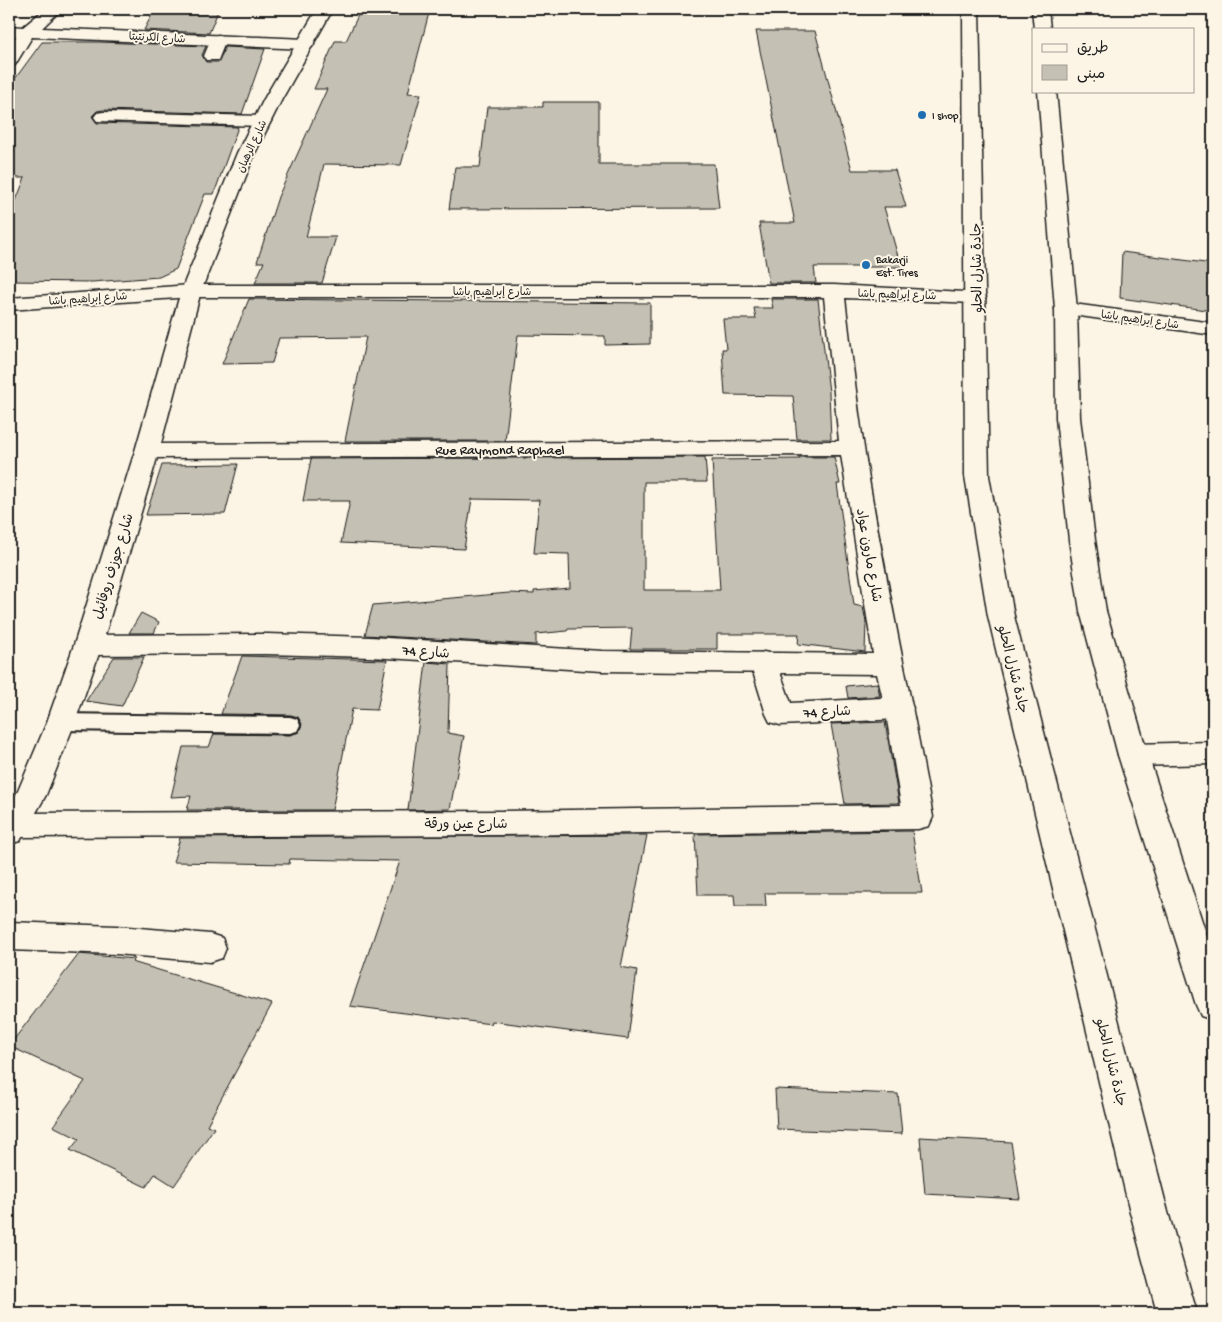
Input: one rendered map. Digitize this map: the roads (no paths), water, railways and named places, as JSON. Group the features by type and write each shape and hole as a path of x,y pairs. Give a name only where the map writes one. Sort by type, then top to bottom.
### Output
{"main road":[{"path":"9,61 27,32 54,9"},
{"name":"شارع الرهبان","path":"191,291 246,153 262,121 326,9"},
{"name":"جادة شارل الحلو","path":"971,9 977,476 1001,616 1144,1192 1177,1313"},
{"path":"1040,9 1042,28"},
{"name":"شارع الكرنتيتا","path":"9,31 306,44"},
{"path":"212,56 218,40"},
{"path":"1047,92 1066,309 1068,418 1093,610 1133,755 1213,1004"},
{"path":"103,117 262,121"},
{"name":"شارع إبراهيم باشا","path":"9,304 191,291 834,291 976,297"},
{"name":"شارع جوزف روفائيل","path":"11,828 31,796 61,722 88,645 148,451 191,291"},
{"name":"شارع مارون عواد","path":"834,291 852,448 888,664 899,708 918,817"},
{"name":"شارع ابراهيم باشا","path":"1066,309 1213,329"},
{"name":"Rue Raymond Raphael","path":"148,451 852,448"},
{"name":"شارع 74","path":"88,645 275,644 370,647 602,661 888,664"},
{"name":"شارع 74","path":"764,662 780,714 899,708"},
{"path":"1133,755 1213,753"},
{"name":"شارع عين ورقة","path":"11,828 918,817"},
{"path":"9,936 116,940 210,948"}],"lane":[{"path":"61,722 290,725"}],"place":[{"name":"I shop","path":"922,115"},
{"name":"Bakarji Est. Tires","path":"866,265"}]}
